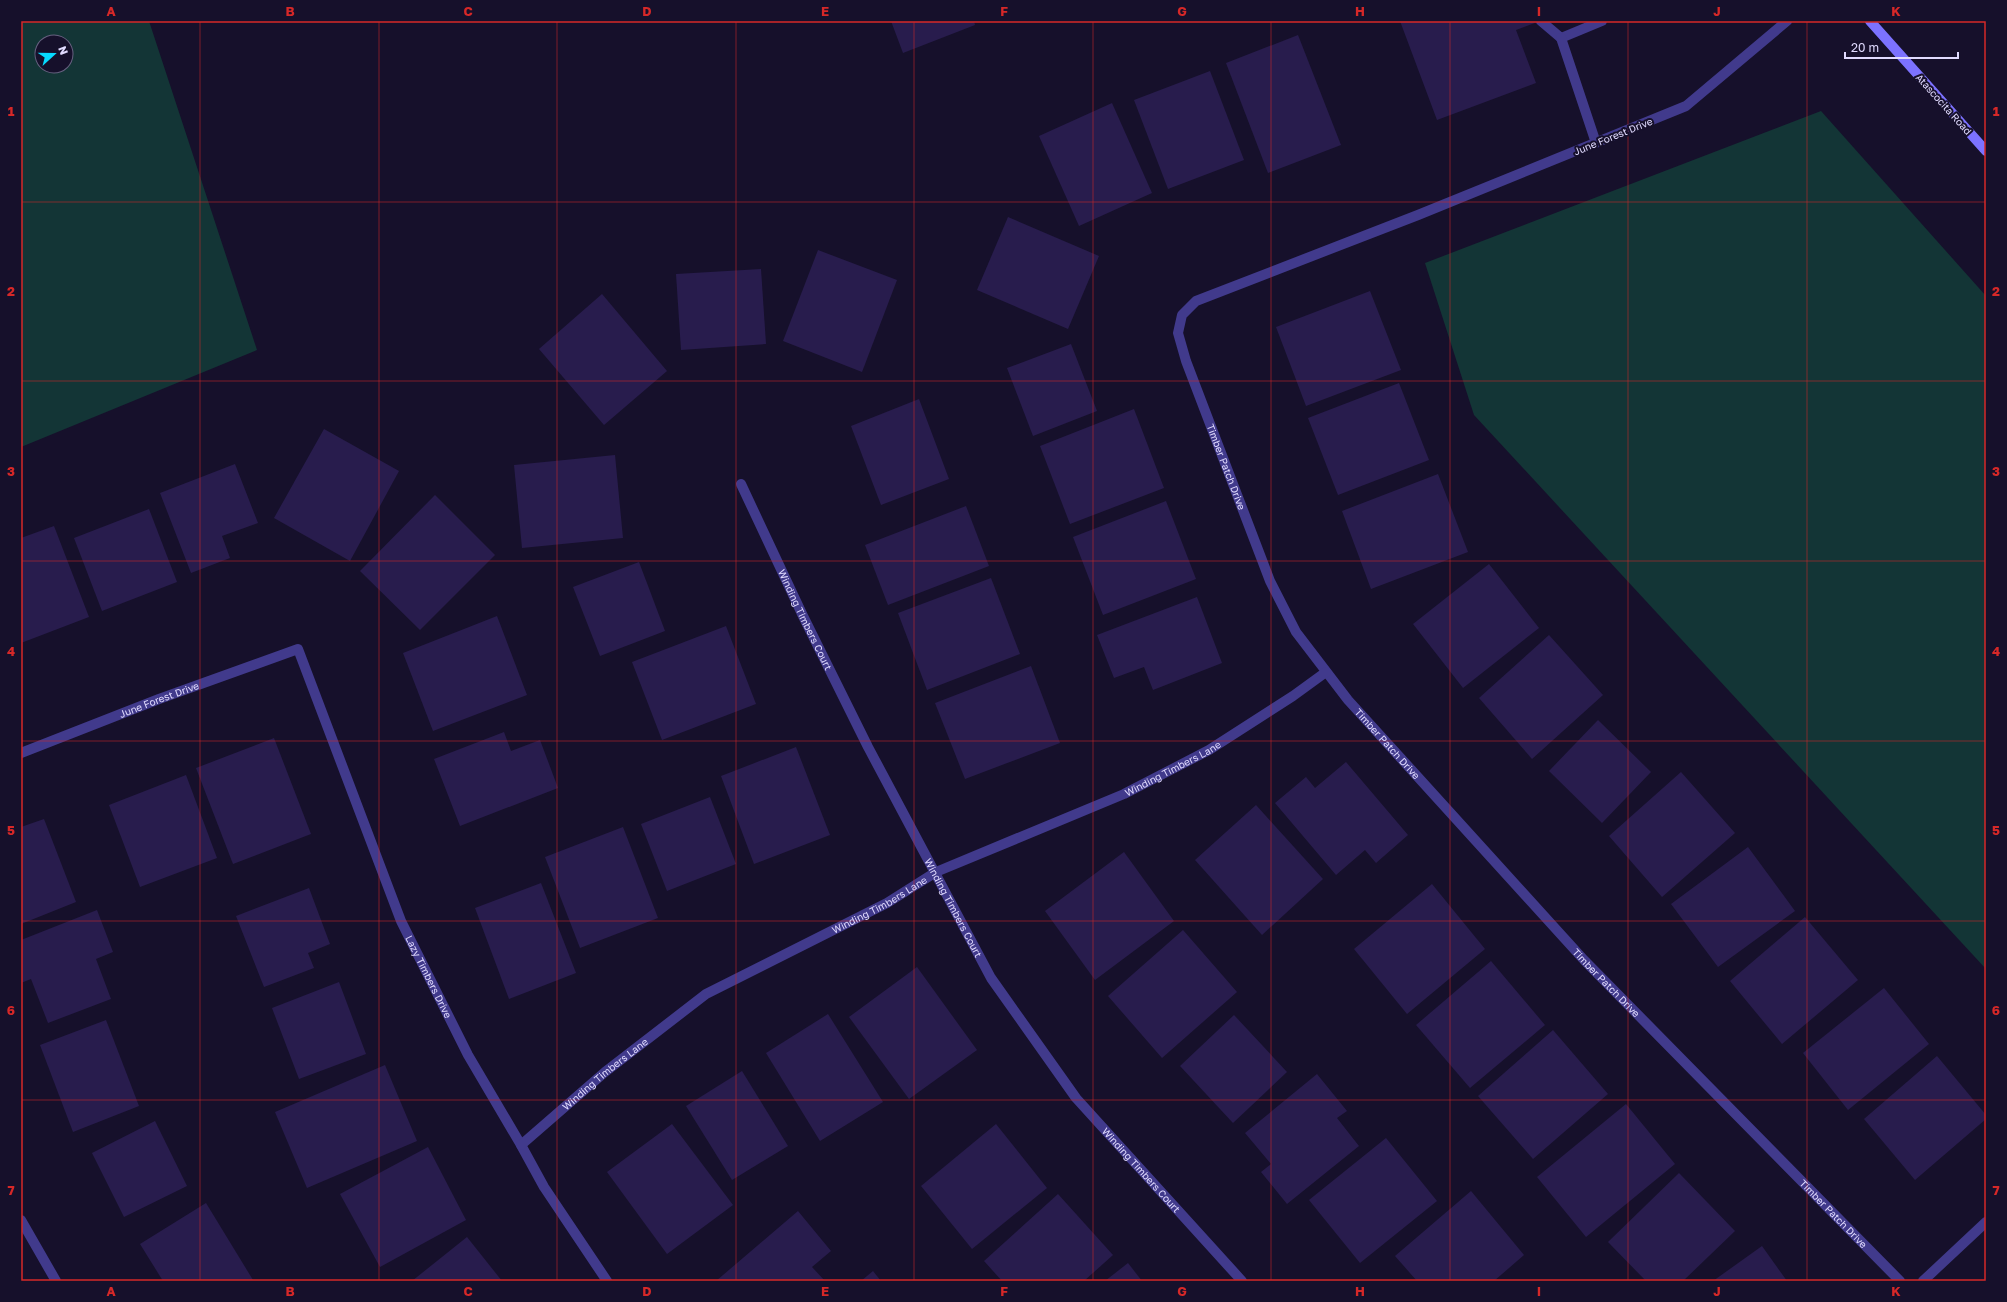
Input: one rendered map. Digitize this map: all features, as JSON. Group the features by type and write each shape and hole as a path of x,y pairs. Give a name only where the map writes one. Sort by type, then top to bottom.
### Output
{"main road":[{"name":"Atascocita Road","path":"1870,21 1986,151"}],"street":[{"path":"1541,21 1562,38 1596,143"},
{"path":"1562,38 1602,21"},
{"name":"June Forest Drive","path":"1418,216 1686,106 1787,21"},
{"name":"Timber Patch Drive","path":"1418,216 1196,301 1182,315 1178,333 1186,362 1270,581 1296,632 1348,700 1584,960 1900,1281"},
{"name":"Winding Timbers Court","path":"741,484 803,616 868,747 936,872 991,978 1076,1098 1242,1281"},
{"name":"June Forest Drive","path":"21,753 159,699 298,649"},
{"name":"Lazy Timbers Drive","path":"298,649 401,921 468,1055 522,1145 544,1187 606,1281"},
{"name":"Winding Timbers Lane","path":"522,1145 605,1072 706,994 886,903 936,872 1124,794 1152,780 1209,750 1293,696 1326,672"},
{"path":"21,1220 56,1281"},
{"path":"1924,1281 1986,1222"}],"green space":[{"path":"21,21 149,21 257,350 21,447"},
{"path":"1821,111 1986,296 1986,969 1474,415 1425,263"}],"building":[{"path":"891,21 974,21 975,25 903,53"},
{"path":"1400,21 1540,21 1516,30 1536,83 1437,120"},
{"path":"1298,35 1341,145 1268,173 1226,63"},
{"path":"1210,71 1244,160 1168,189 1134,100"},
{"path":"1112,103 1152,193 1079,226 1039,136"},
{"path":"1008,217 1099,256 1068,329 977,290"},
{"path":"818,250 897,280 862,372 783,341"},
{"path":"761,269 766,344 681,350 676,274"},
{"path":"1370,291 1401,370 1306,406 1276,327"},
{"path":"602,294 667,371 604,425 539,349"},
{"path":"1071,344 1097,411 1033,436 1007,368"},
{"path":"1399,383 1429,460 1338,495 1308,418"},
{"path":"919,399 949,479 881,505 851,426"},
{"path":"1134,409 1164,488 1070,524 1040,446"},
{"path":"324,429 399,471 350,561 274,518"},
{"path":"615,455 623,538 522,548 514,465"},
{"path":"235,464 258,523 222,536 230,558 191,573 160,493"},
{"path":"1438,474 1468,552 1371,589 1342,511"},
{"path":"435,495 495,555 420,630 360,571"},
{"path":"1166,501 1196,579 1103,615 1073,537"},
{"path":"966,506 989,566 888,605 865,545"},
{"path":"149,509 177,582 102,611 74,538"},
{"path":"54,526 89,617 21,643 21,538"},
{"path":"639,562 665,631 600,656 573,587"},
{"path":"1489,564 1539,628 1463,688 1413,624"},
{"path":"991,578 1020,654 927,690 898,613"},
{"path":"1197,597 1222,663 1153,690 1144,667 1114,678 1097,635"},
{"path":"497,616 527,695 433,731 403,653"},
{"path":"726,626 756,704 662,740 632,662"},
{"path":"1549,635 1603,695 1532,759 1479,698"},
{"path":"1031,666 1060,743 965,779 935,703"},
{"path":"1598,720 1651,772 1602,823 1549,771"},
{"path":"504,732 511,751 540,740 558,788 460,826 434,759"},
{"path":"274,738 311,834 233,864 196,768"},
{"path":"796,747 830,835 754,864 721,776"},
{"path":"1346,762 1408,835 1376,863 1365,850 1336,875 1275,803 1306,777 1315,788"},
{"path":"1681,772 1735,833 1662,897 1609,836"},
{"path":"186,775 217,858 140,887 109,805"},
{"path":"710,797 736,864 667,891 641,824"},
{"path":"1256,805 1323,879 1262,935 1195,860"},
{"path":"44,819 76,902 21,924 21,827"},
{"path":"623,827 658,918 580,948 545,857"},
{"path":"1748,847 1795,911 1718,967 1671,904"},
{"path":"1124,852 1174,921 1095,980 1045,911"},
{"path":"541,883 576,973 509,999 475,908"},
{"path":"1432,884 1485,949 1407,1014 1354,949"},
{"path":"309,888 330,944 308,953 314,968 264,987 236,916"},
{"path":"97,910 113,952 96,959 111,999 48,1023 31,979 21,983 21,940"},
{"path":"1805,917 1858,980 1782,1044 1730,981"},
{"path":"1183,930 1237,992 1162,1058 1108,996"},
{"path":"1491,961 1545,1025 1470,1088 1416,1025"},
{"path":"917,967 977,1050 909,1099 849,1017"},
{"path":"339,982 366,1054 299,1079 272,1008"},
{"path":"1884,988 1929,1044 1848,1110 1803,1053"},
{"path":"828,1014 883,1102 820,1141 766,1053"},
{"path":"1234,1015 1287,1072 1233,1123 1180,1066"},
{"path":"106,1020 139,1106 73,1132 40,1045"},
{"path":"1553,1030 1608,1094 1533,1159 1478,1096"},
{"path":"1937,1056 1986,1115 1986,1119 1915,1180 1864,1119"},
{"path":"385,1065 417,1141 307,1188 275,1112"},
{"path":"742,1071 788,1146 732,1180 686,1106"},
{"path":"1317,1074 1347,1111 1337,1118 1359,1146 1287,1204 1261,1172 1271,1164 1245,1133"},
{"path":"1626,1104 1675,1164 1586,1237 1537,1177"},
{"path":"155,1121 187,1186 124,1217 92,1153"},
{"path":"672,1124 733,1205 667,1254 607,1172"},
{"path":"996,1124 1047,1188 972,1249 921,1186"},
{"path":"1386,1138 1437,1201 1360,1263 1309,1200"},
{"path":"428,1147 466,1220 380,1267 340,1194"},
{"path":"1679,1173 1735,1231 1683,1281 1646,1281 1608,1242"},
{"path":"1471,1191 1524,1255 1494,1281 1417,1281 1395,1256"},
{"path":"1058,1194 1113,1255 1084,1281 1002,1281 984,1261"},
{"path":"206,1203 253,1280 163,1281 140,1244"},
{"path":"798,1211 831,1251 812,1267 825,1281 716,1281"},
{"path":"467,1237 502,1281 412,1281"},
{"path":"1762,1246 1787,1281 1713,1281"},
{"path":"1128,1263 1142,1281 1105,1281"},
{"path":"873,1271 881,1281 861,1281"}]}
